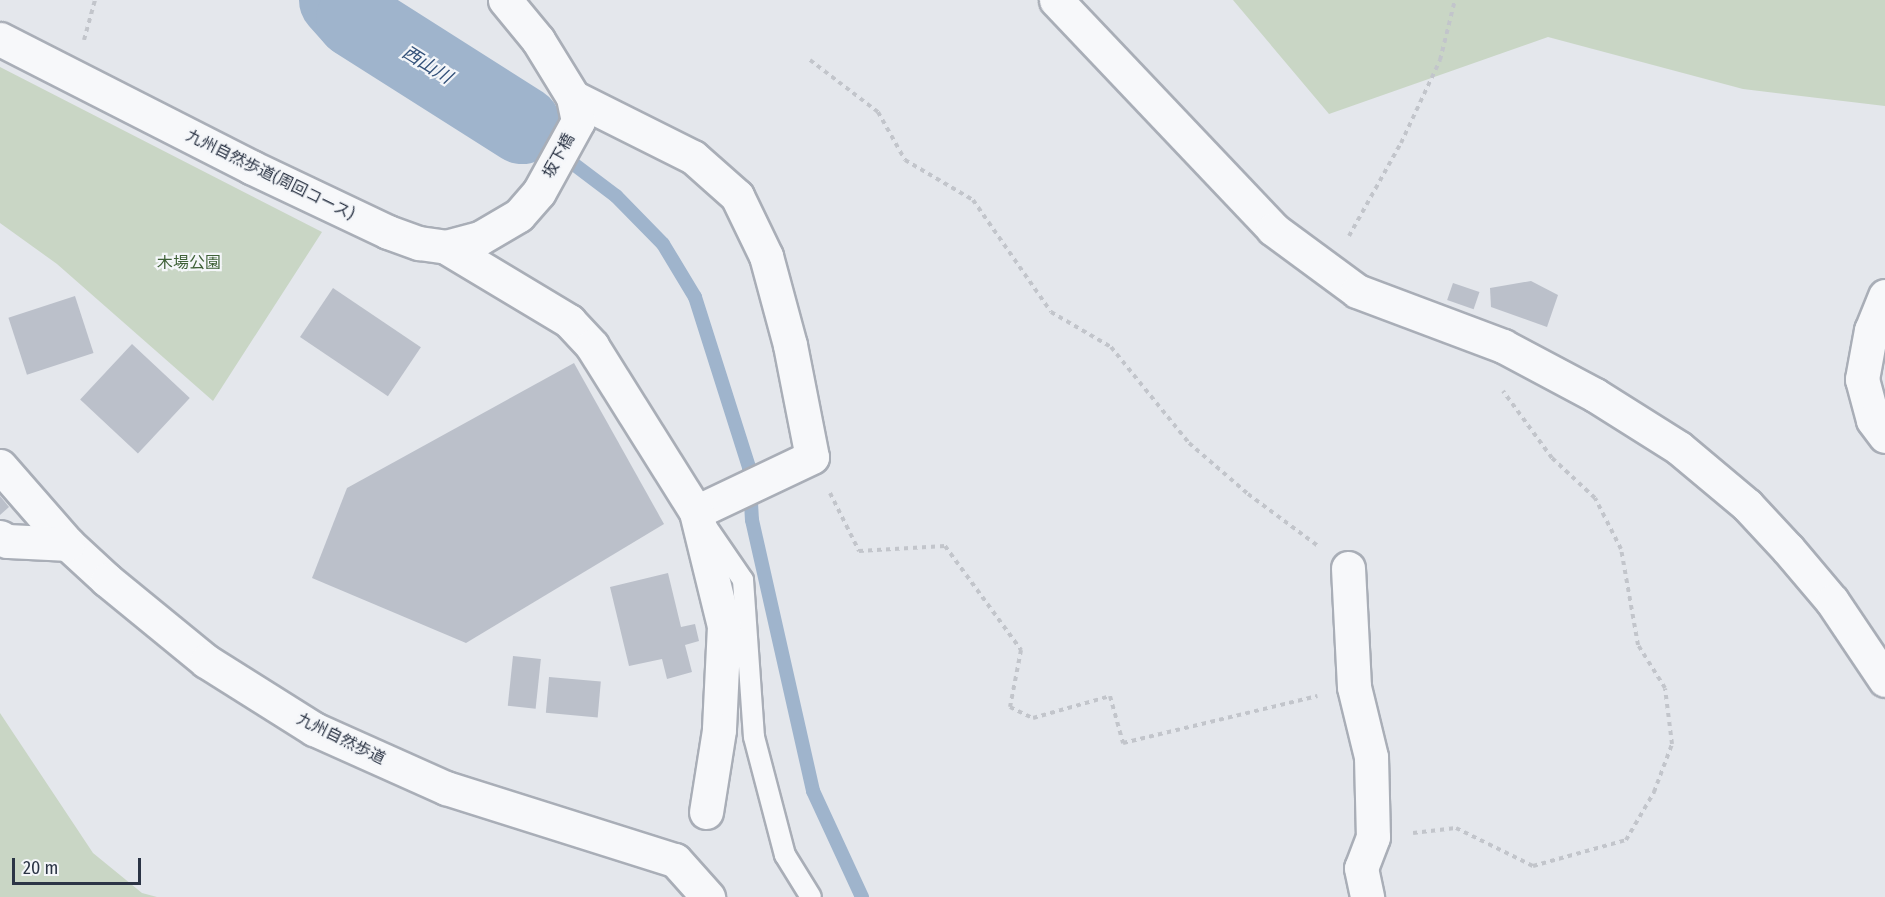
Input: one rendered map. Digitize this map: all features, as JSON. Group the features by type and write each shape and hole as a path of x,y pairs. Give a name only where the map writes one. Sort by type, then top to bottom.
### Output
{"street":[{"path":"505,0 538,40 576,109 693,157 737,196 766,256 790,345 812,457 696,512"},
{"path":"1056,0 1273,229 1357,291 1503,346 1595,395 1679,448 1747,505 1832,601 1885,680"},
{"name":"九州自然歩道(周回コース)","path":"0,39 346,212 419,243 446,247 480,238 519,215 539,192"},
{"name":"坂下橋","path":"539,192 576,109"},
{"path":"446,247 523,290 577,329 592,346 696,512 724,626 719,730 706,812"},
{"path":"1885,296 1871,330 1862,379 1874,420 1885,436"},
{"name":"九州自然歩道","path":"0,466 68,544 206,661 314,729 446,788 675,860 708,897"},
{"path":"0,537 7,541 68,544"},
{"path":"1348,568 1354,687 1371,757 1373,837 1360,868 1367,897"}],"lane":[{"path":"696,512 743,580 754,737 785,855 811,897"}],"path":[{"path":"1326,268 1361,219 1401,143 1440,60 1455,0"},
{"path":"810,60 878,112 905,160 973,200 1051,312 1111,347 1189,443 1248,494 1348,568"},
{"path":"1373,837 1456,828 1533,866 1626,840 1654,792 1672,744 1665,688 1638,645 1621,549 1595,498 1552,458 1496,382 1503,346"},
{"path":"812,457 859,551 945,546 1021,650 1010,707 1033,718 1110,696 1123,743 1354,687"}],"green space":[{"path":"1233,0 1885,0 1885,106 1743,89 1548,37 1329,114"},
{"name":"木場公園","path":"0,67 322,232 213,401 57,264 0,223"},
{"path":"0,713 93,853 142,893 157,897 0,897"}],"building":[{"path":"1531,281 1558,295 1547,327 1491,307 1490,288"},
{"path":"1453,283 1479,292 1474,309 1447,300"},
{"path":"333,288 421,347 388,396 300,337"},
{"path":"75,296 94,353 27,375 8,318"},
{"path":"132,344 190,398 138,453 80,400"},
{"path":"574,363 664,524 466,643 312,578 347,488"},
{"path":"0,496 9,507 0,515"},
{"path":"668,573 681,627 695,624 699,641 685,645 692,672 667,679 662,659 629,666 610,587"},
{"path":"513,656 541,659 536,709 508,706"},
{"path":"549,677 601,682 598,717 546,713"}],"waterway":[{"name":"西山川","path":"338,0 355,19 522,125"},
{"path":"522,125 616,196 663,244 695,297 749,467 752,520 813,791 862,897"}]}
